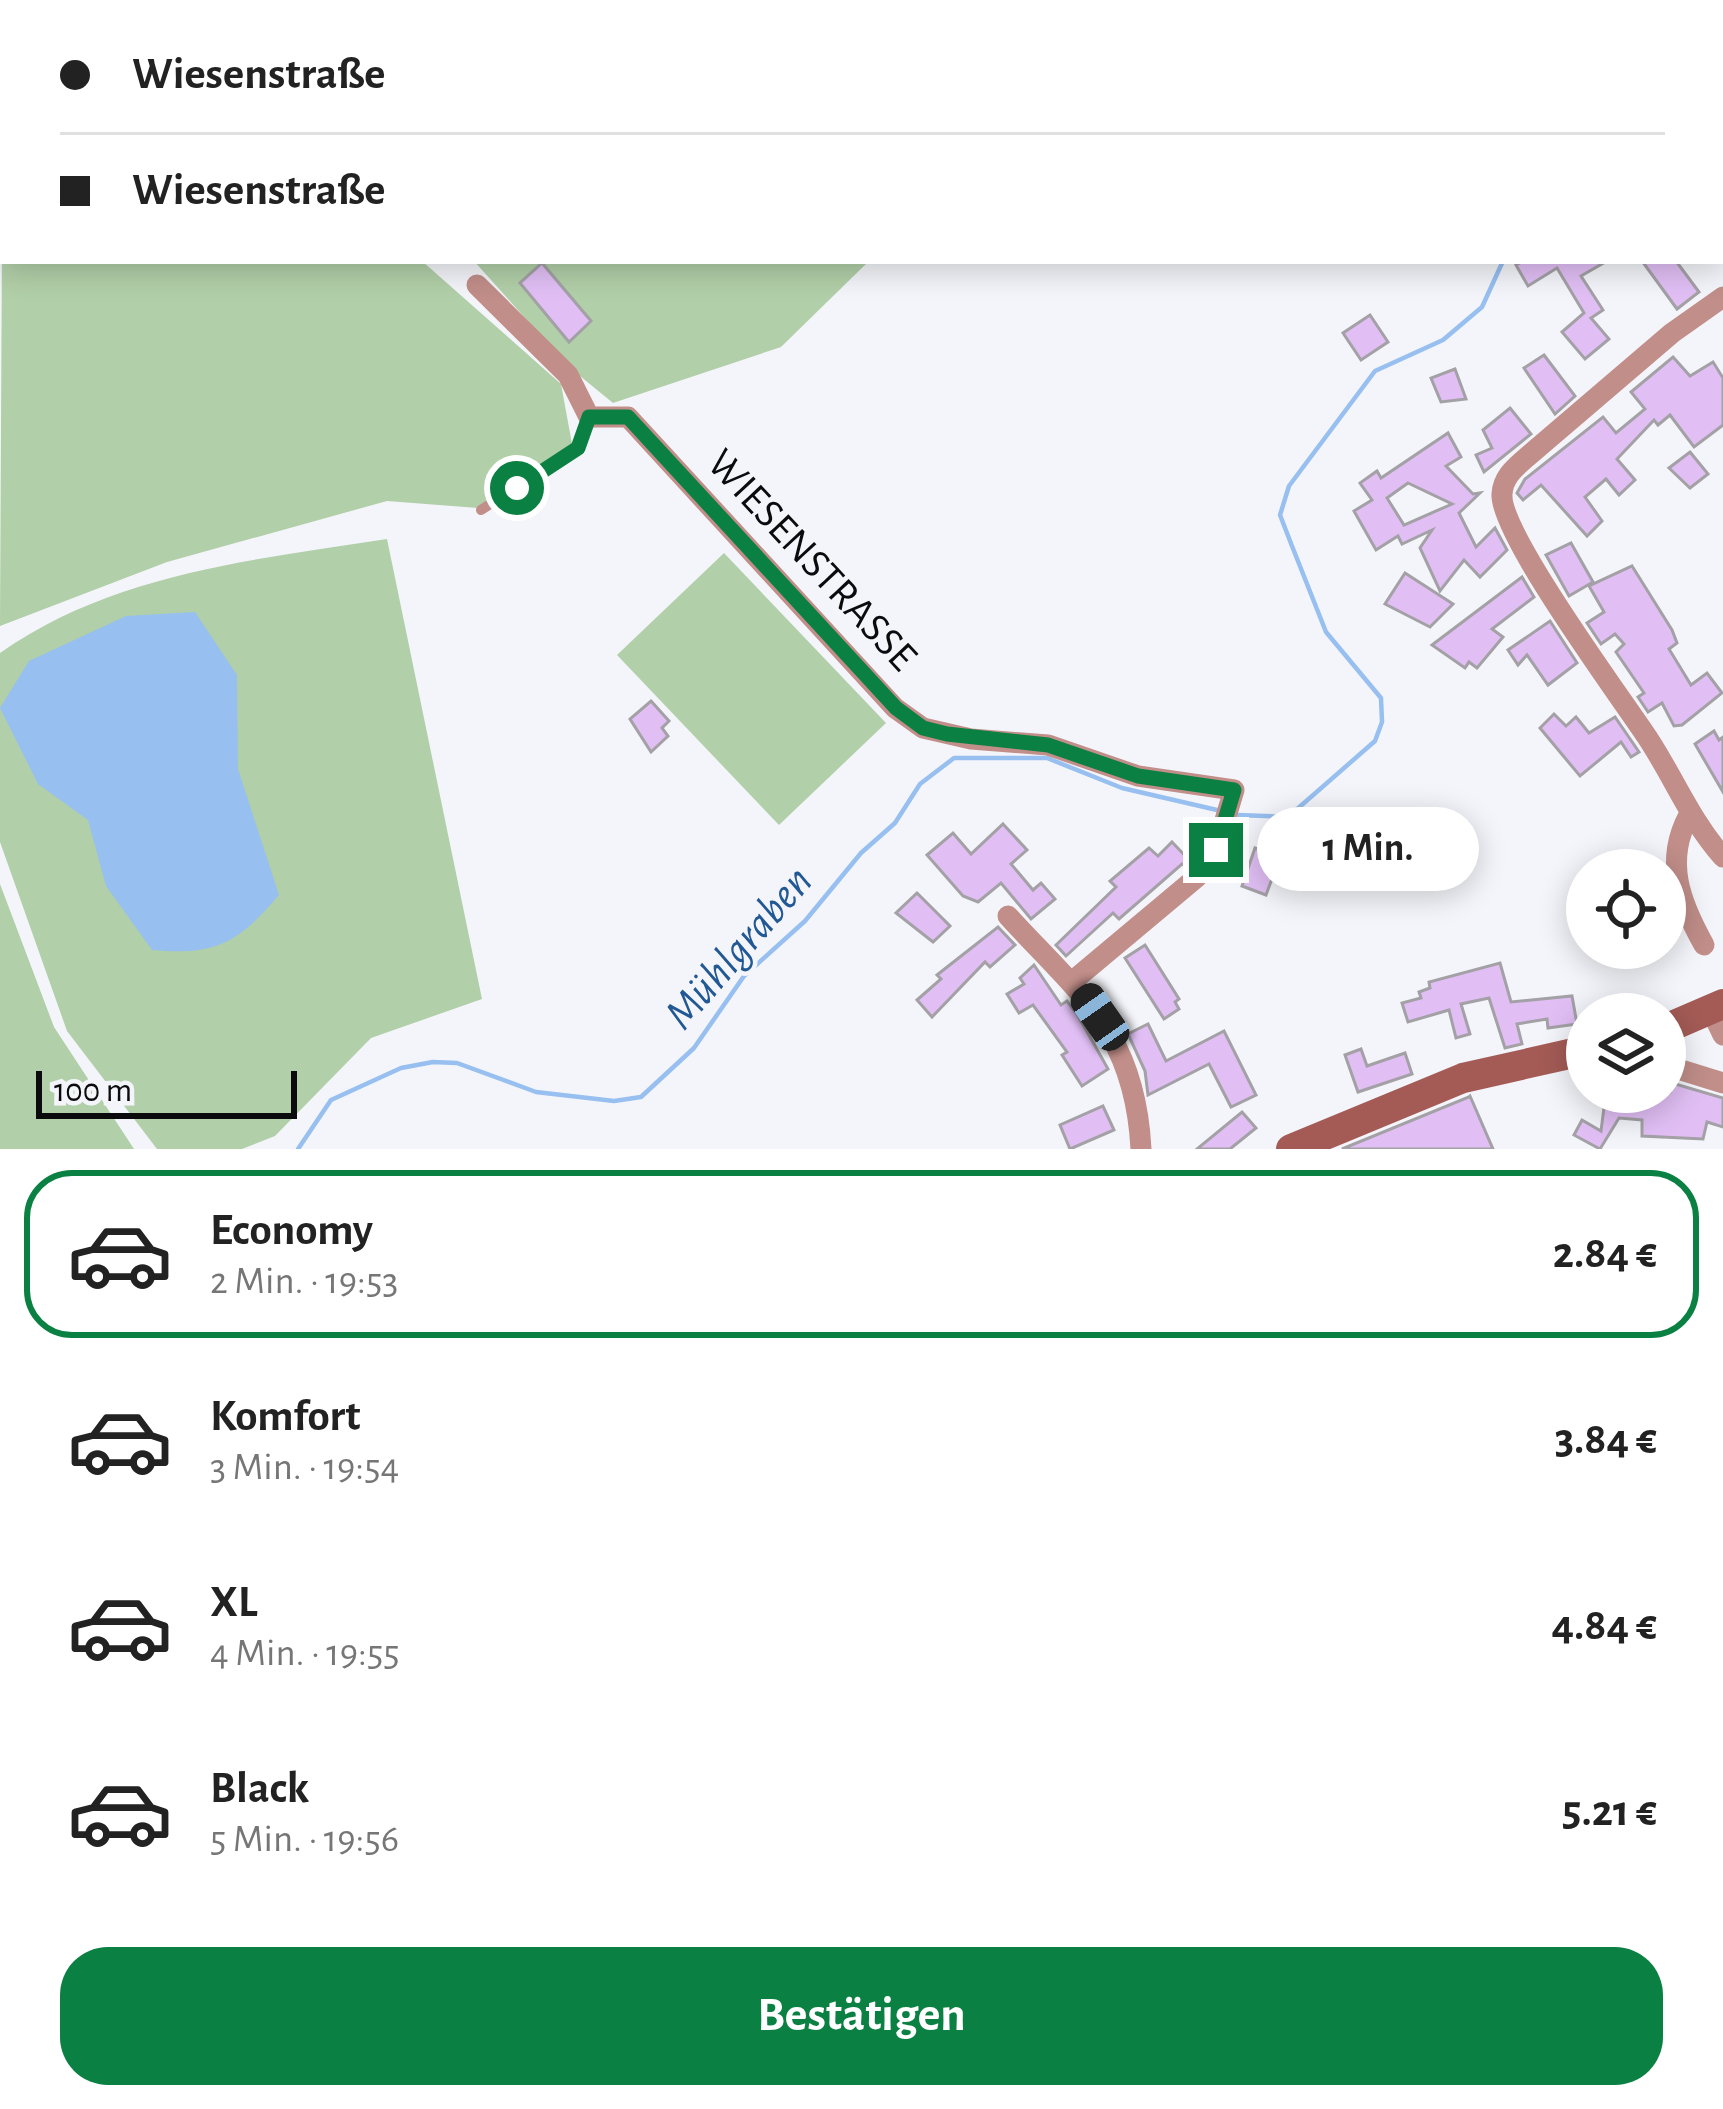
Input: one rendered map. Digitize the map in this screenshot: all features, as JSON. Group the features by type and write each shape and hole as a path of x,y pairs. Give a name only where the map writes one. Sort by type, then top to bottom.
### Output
{"street":[{"path":"477,285 568,375 589,417"},
{"path":"1723,297 1672,333 1527,457 1508,475 1502,494 1508,517 1553,598 1651,744 1689,815 1715,833 1723,857"},
{"name":"WIESENSTRASSE","path":"589,417 628,417 896,708 923,728 971,739 1048,745 1138,776 1234,790 1216,850 1197,877 1074,980"},
{"path":"1689,815 1678,834 1676,872 1685,911 1704,945"},
{"path":"1009,916 1074,980 1125,1061 1137,1096 1141,1149"},
{"path":"1686,1024 1719,1016"},
{"path":"1291,1149 1463,1078 1566,1055"},
{"path":"1686,1072 1723,1083"}],"lane":[{"path":"481,510 578,448 589,417"}],"green space":[{"path":"2,264 425,264 561,384 572,444 478,508 387,501 167,562 0,626"},
{"path":"477,264 866,264 781,347 613,403 569,367"},
{"path":"387,539 482,999 371,1038 275,1136 242,1149 157,1149 67,1031 0,842 0,653 44,626 137,587 236,563"},
{"path":"724,553 886,723 779,825 617,655"},
{"path":"0,884 54,1027 134,1149 0,1149"}],"water":[{"path":"195,612 237,675 238,769 279,895 251,924 224,942 193,951 152,950 106,886 88,820 38,784 0,708 29,661 126,616"}],"building":[{"path":"543,264 591,321 569,342 520,283"},
{"path":"1602,264 1581,276 1603,310 1591,318 1609,339 1585,359 1562,332 1584,313 1557,268 1528,286 1516,265"},
{"path":"1644,264 1678,264 1699,292 1677,309"},
{"path":"1370,315 1388,342 1361,360 1343,333"},
{"path":"1544,355 1575,396 1555,414 1524,368"},
{"path":"1673,357 1690,376 1713,362 1723,378 1723,425 1694,447 1670,415 1658,425 1654,420 1617,459 1635,480 1619,495 1606,479 1585,497 1602,521 1587,536 1541,485 1523,500 1517,493 1525,479 1603,417 1616,433 1645,409 1631,392"},
{"path":"1455,369 1466,399 1441,402 1431,378"},
{"path":"1510,408 1531,434 1484,472 1476,455 1492,448 1483,430"},
{"path":"1448,433 1461,457 1446,466 1473,494 1480,493 1459,513 1476,547 1495,528 1507,550 1480,577 1464,560 1440,591 1420,548 1432,530 1402,544 1398,536 1376,550 1354,511 1372,500 1360,483 1377,471 1381,478","holes":["1408,483 1452,504 1404,525 1387,498"]},
{"path":"1690,452 1708,474 1690,488 1669,468"},
{"path":"1571,543 1593,582 1569,596 1546,555"},
{"path":"1632,566 1672,630 1677,643 1669,649 1691,685 1707,673 1722,693 1682,725 1674,726 1662,703 1648,712 1638,697 1644,693 1616,652 1624,644 1615,634 1601,644 1587,623 1604,612 1589,586"},
{"path":"1405,573 1453,604 1430,627 1385,604"},
{"path":"1522,577 1534,597 1492,629 1503,637 1477,668 1469,662 1465,668 1432,645"},
{"path":"1550,621 1577,663 1548,685 1527,655 1518,665 1508,650"},
{"path":"651,701 669,721 662,728 668,736 651,752 630,719"},
{"path":"1554,714 1566,726 1576,717 1589,733 1615,717 1639,752 1631,757 1621,742 1580,776 1540,728"},
{"path":"1714,731 1719,740 1723,737 1723,792 1695,744"},
{"path":"1003,824 1027,850 1011,864 1033,890 1041,883 1055,899 1031,919 1001,883 978,902 963,896 927,855 953,833 971,854"},
{"path":"1172,842 1190,861 1187,866 1182,864 1119,919 1113,913 1066,956 1056,945 1116,887 1110,881 1149,848 1158,856"},
{"path":"1255,848 1280,857 1266,895 1242,886"},
{"path":"917,893 950,926 933,942 896,913"},
{"path":"998,927 1015,945 990,967 985,962 932,1017 917,1000 941,979 937,975"},
{"path":"1145,945 1179,999 1175,1002 1179,1009 1164,1019 1125,958"},
{"path":"1500,963 1511,1002 1566,997 1566,1026 1548,1028 1547,1019 1517,1024 1522,1044 1505,1048 1489,998 1461,1004 1470,1034 1456,1038 1449,1010 1408,1022 1402,1003 1421,998 1419,992 1430,988 1429,982"},
{"path":"1034,965 1061,1005 1067,1001 1077,1014 1108,1069 1082,1086 1062,1055 1067,1052 1033,1005 1019,1013 1007,994 1024,984 1020,978"},
{"path":"1148,1024 1166,1061 1224,1031 1256,1095 1231,1107 1209,1064 1148,1095 1145,1071 1128,1034"},
{"path":"1361,1049 1367,1066 1405,1053 1412,1074 1358,1092 1345,1055"},
{"path":"1686,1087 1723,1098 1723,1127 1707,1122 1703,1139 1642,1136 1642,1120 1619,1118 1600,1149 1574,1135 1582,1120 1601,1131 1603,1113 1686,1113"},
{"path":"1469,1097 1493,1149 1342,1149"},
{"path":"1103,1106 1114,1130 1070,1149 1060,1125"},
{"path":"1242,1112 1256,1128 1230,1149 1197,1149"}],"waterway":[{"name":"Mühlgraben","path":"1237,815 1288,817 1375,741 1382,722 1381,698 1326,632 1292,546 1280,515 1289,486 1375,371 1443,340 1482,307 1502,264"},
{"name":"Mühlgraben","path":"298,1149 331,1100 401,1068 433,1062 457,1063 536,1092 614,1101 641,1097 694,1048 744,976 805,921 861,853 895,823 920,784 954,758 1047,758 1122,788 1217,810"}],"route":[{"path":"517,488 578,448 589,417 628,417 896,708 923,728 971,739 1048,745 1138,776 1234,790 1216,850"}]}
